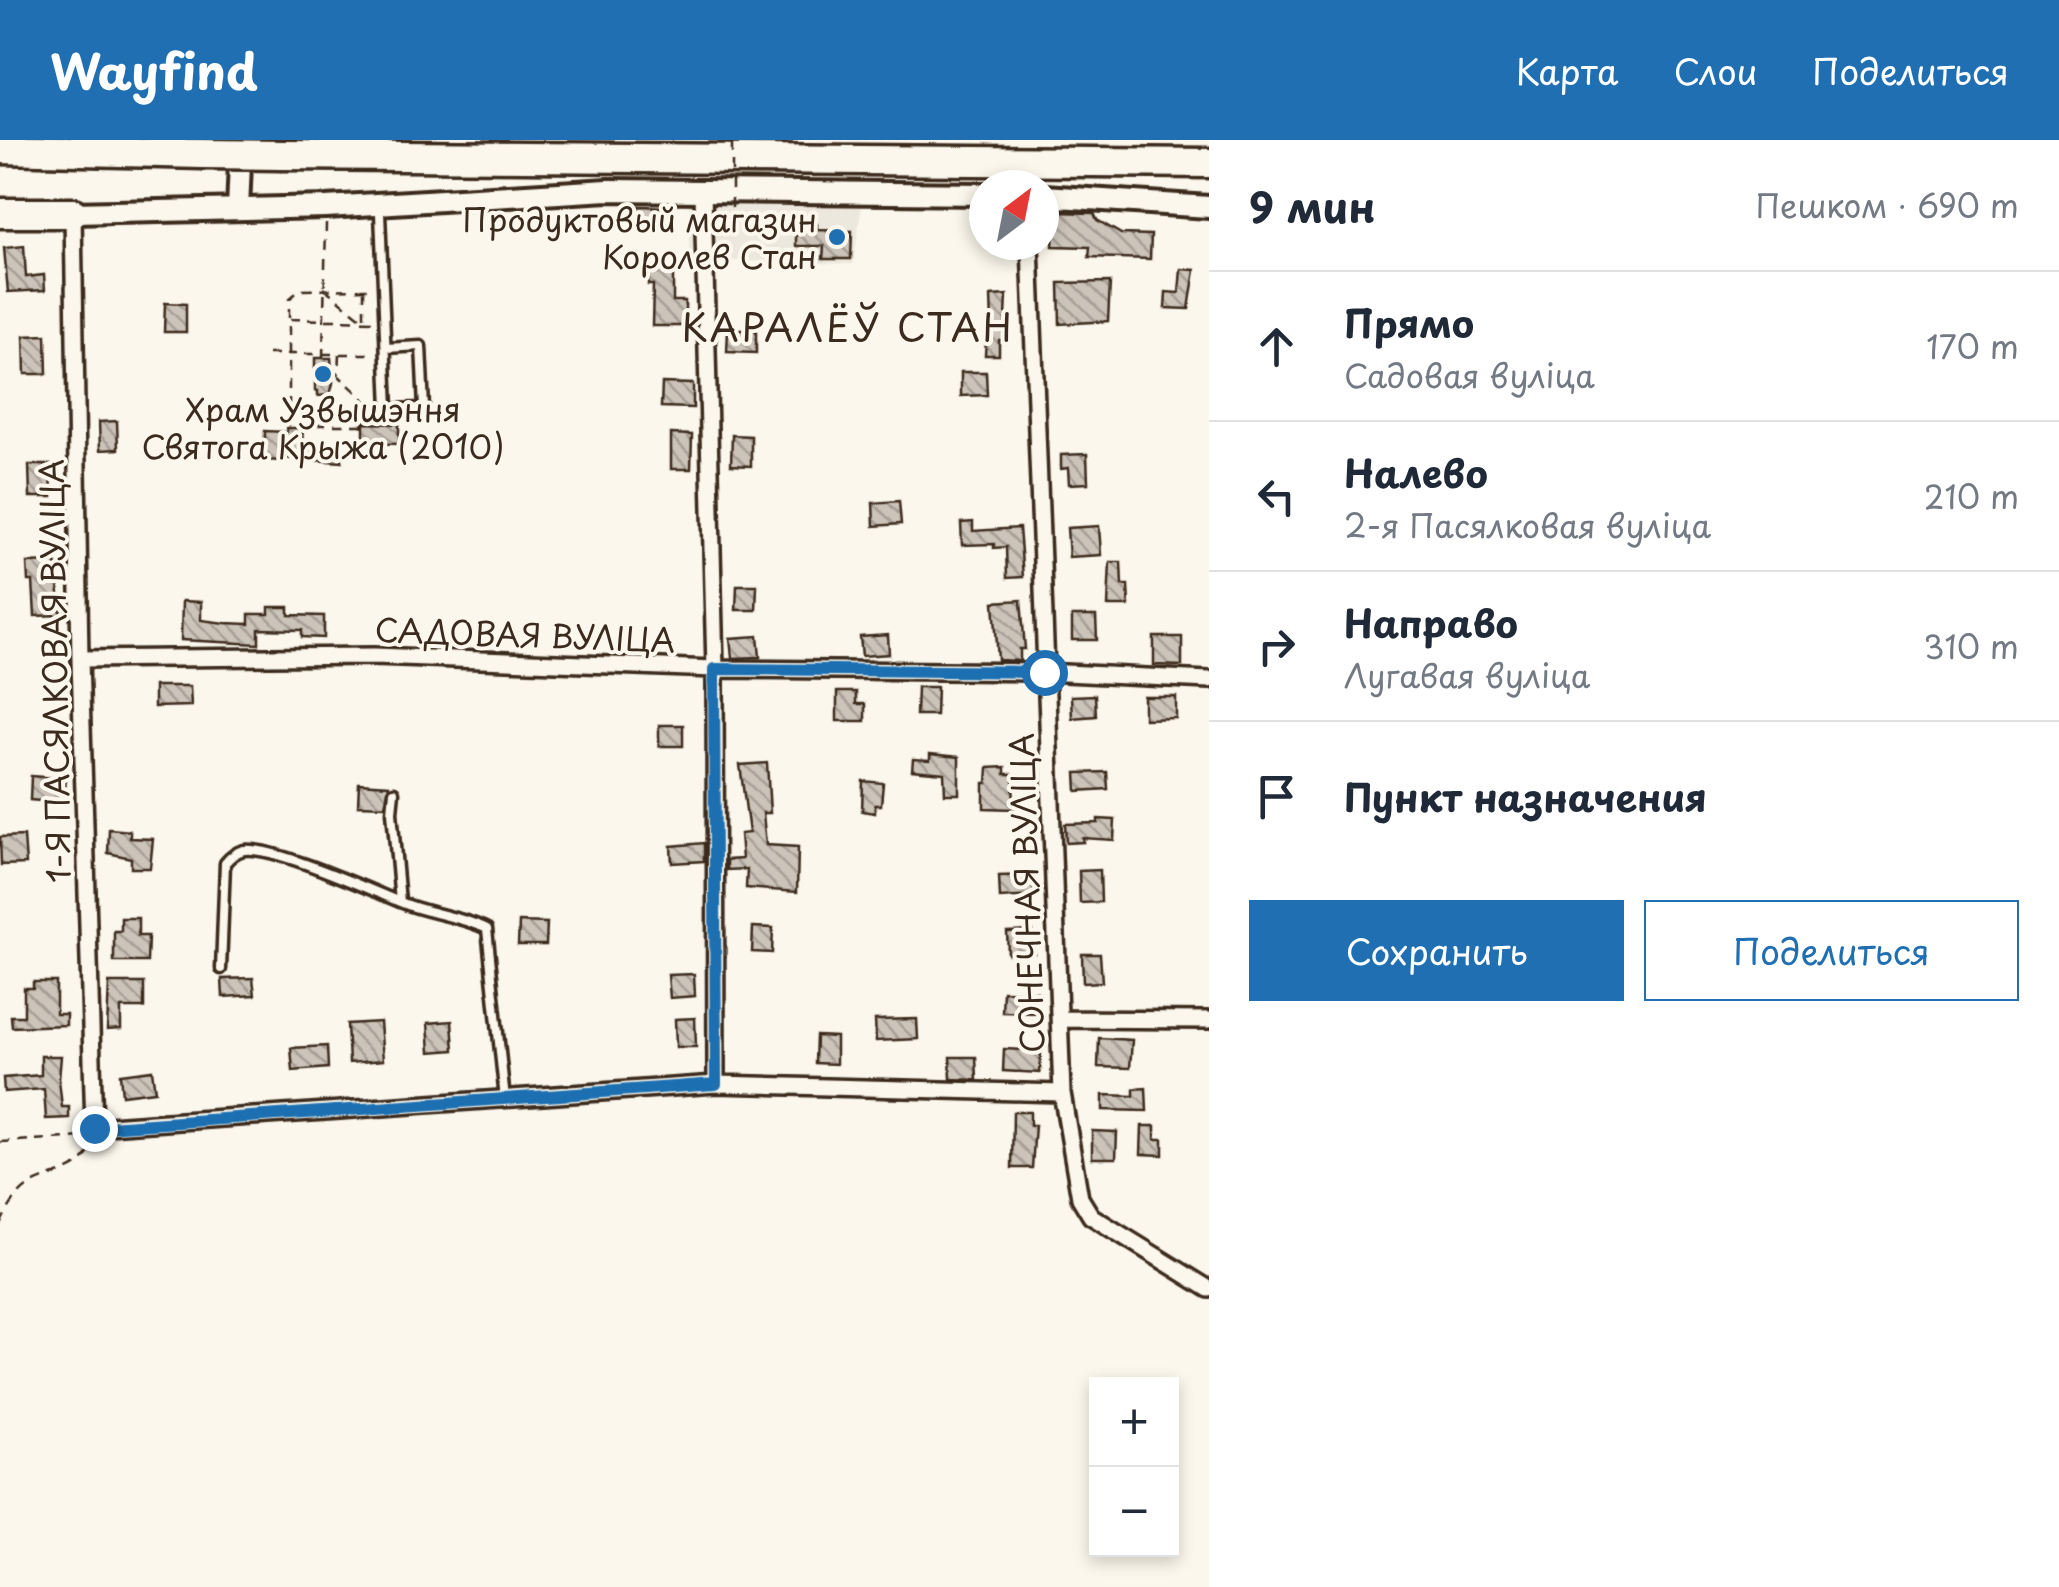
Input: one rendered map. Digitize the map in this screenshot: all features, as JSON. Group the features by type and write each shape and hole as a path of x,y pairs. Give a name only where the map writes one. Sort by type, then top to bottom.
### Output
{"highway":[{"path":"0,149 1209,163"},
{"path":"0,213 74,213"}],"main road":[{"path":"238,209 241,140"},
{"path":"74,213 380,204 608,190 969,194"},
{"path":"1059,197 1209,207"}],"street":[{"path":"703,191 714,669 716,1084"},
{"name":"1-Я ПАСЯЛКОВАЯ ВУЛІЦА","path":"74,213 80,660 94,1128 505,1099"},
{"name":"СОНЕЧНАЯ ВУЛІЦА","path":"1030,260 1062,1093 1080,1198 1091,1216 1209,1289"},
{"name":"САДОВАЯ ВУЛІЦА","path":"80,660 374,656 714,669 1044,672 1209,680"},
{"path":"1060,1018 1209,1020"},
{"path":"505,1099 716,1084 1062,1093"}],"lane":[{"path":"380,204 384,351 388,409 424,408 421,346 384,351"},
{"path":"394,792 392,812 400,902"},
{"path":"221,969 225,863 232,855 246,850 295,860 425,912 472,922 487,929 505,1099"}],"path":[{"path":"717,217 717,227 732,227 732,140"},
{"path":"323,356 327,216"},
{"path":"323,288 364,320"},
{"path":"364,289 364,320"},
{"path":"362,425 289,426 290,299 300,290 379,290"},
{"path":"289,319 379,320"},
{"path":"268,354 323,356 384,351"},
{"path":"339,353 338,374 384,418"},
{"path":"344,451 357,447 362,425 384,397"},
{"path":"0,1142 94,1136 90,1153 72,1170 28,1186 0,1224"}],"shaded area":[{"path":"689,203 862,205 853,264 689,260"}],"building":[{"path":"638,206 669,207 668,224 637,223"},
{"path":"1059,212 1094,213 1097,220 1121,234 1151,235 1150,259 1089,257 1090,247 1059,246"},
{"path":"796,224 817,224 817,230 852,231 851,259 823,259 824,246 796,246"},
{"path":"24,246 26,277 44,275 45,290 8,292 4,248"},
{"path":"648,269 673,269 673,301 685,301 685,326 652,326 653,285 648,285"},
{"path":"1181,269 1195,270 1189,309 1165,308 1166,292 1179,293"},
{"path":"1110,282 1108,321 1060,324 1059,283"},
{"path":"1007,295 1005,340 999,340 999,355 985,355 987,324 992,324 991,296"},
{"path":"165,303 186,304 186,332 164,332"},
{"path":"728,330 756,330 756,353 727,352"},
{"path":"46,335 47,374 25,374 24,336"},
{"name":"Храм Узвышэння Святога Крыжа (2010)","path":"315,358 331,358 330,395 318,396 315,391"},
{"path":"961,372 986,372 987,395 961,396"},
{"path":"662,383 693,384 693,408 661,407"},
{"path":"117,421 118,449 100,450 99,422"},
{"path":"364,423 399,424 399,444 364,443"},
{"path":"287,428 303,428 302,446 342,447 342,462 264,460 265,431 287,432"},
{"path":"671,434 692,435 691,469 671,469"},
{"path":"732,435 751,436 751,466 731,465"},
{"path":"1087,454 1088,483 1069,484 1068,468 1061,469 1061,455"},
{"path":"29,465 51,465 52,497 30,497"},
{"path":"899,501 901,524 874,526 873,503"},
{"path":"973,522 973,531 1019,528 1023,577 1007,578 1006,547 962,545 961,523"},
{"path":"1099,526 1101,555 1069,557 1067,528"},
{"path":"56,562 61,615 35,616 33,581 28,581 27,563"},
{"path":"1110,562 1121,562 1122,585 1128,585 1129,606 1108,606"},
{"path":"737,585 757,585 756,610 736,610"},
{"path":"1021,600 1025,649 1020,649 1020,661 998,660 994,602"},
{"path":"182,601 201,602 201,620 225,623 249,624 249,614 269,614 269,607 289,607 289,615 324,616 324,638 302,637 302,630 259,629 259,644 181,640"},
{"path":"1072,616 1096,616 1097,640 1072,640"},
{"path":"888,635 889,654 862,656 860,637"},
{"path":"758,636 760,657 732,658 730,638"},
{"path":"1154,637 1182,637 1182,666 1154,665"},
{"path":"154,686 190,686 191,706 154,707"},
{"path":"917,687 937,687 936,715 916,715"},
{"path":"837,692 856,692 856,704 865,704 865,721 837,721"},
{"path":"1095,695 1096,716 1072,718 1071,696"},
{"path":"1144,697 1176,697 1176,718 1144,719"},
{"path":"659,725 683,725 683,746 659,746"},
{"path":"930,754 959,757 959,794 945,794 944,773 912,770 913,759 930,760"},
{"path":"767,763 770,813 763,813 766,845 798,847 797,892 746,888 747,869 727,870 727,860 742,859 740,834 749,833 740,765"},
{"path":"1005,767 1005,774 1013,774 1014,809 984,808 988,768"},
{"path":"1107,772 1108,789 1077,791 1076,773"},
{"path":"31,776 66,779 64,803 30,800"},
{"path":"863,781 883,783 881,805 875,805 875,813 862,811"},
{"path":"359,783 389,785 385,806 358,805"},
{"path":"1098,819 1115,820 1114,840 1082,838 1083,842 1066,843 1065,824 1098,823"},
{"path":"109,829 130,831 130,838 153,839 150,868 131,868 131,858 108,853"},
{"path":"24,836 26,864 1,865 0,837"},
{"path":"704,843 704,861 672,863 671,846"},
{"path":"1100,870 1101,902 1080,903 1079,871"},
{"path":"1033,875 1034,896 1000,898 999,876"},
{"path":"121,918 138,918 138,936 148,936 147,962 114,962 114,931 121,931"},
{"path":"519,922 547,923 546,945 518,945"},
{"path":"753,927 773,928 772,953 752,952"},
{"path":"1033,931 1034,953 1008,954 1007,932"},
{"path":"1082,954 1100,954 1102,982 1083,983"},
{"path":"694,974 695,996 670,998 668,975"},
{"path":"253,978 255,995 223,997 222,979"},
{"path":"33,982 56,982 56,1014 66,1014 66,1025 12,1027 11,1016 24,1016 24,988 33,988"},
{"path":"109,983 144,983 144,1008 121,1008 121,1029 107,1030"},
{"path":"1003,991 1037,992 1036,1013 1002,1012"},
{"path":"695,1018 696,1047 676,1047 675,1019"},
{"path":"917,1019 918,1039 876,1041 875,1020"},
{"path":"452,1021 454,1050 430,1052 428,1023"},
{"path":"380,1022 383,1060 349,1063 347,1024"},
{"path":"816,1036 836,1037 836,1064 815,1063"},
{"path":"1099,1038 1132,1040 1130,1068 1098,1067"},
{"path":"327,1046 328,1068 293,1071 291,1048"},
{"path":"1004,1049 1041,1051 1040,1073 1003,1071"},
{"path":"41,1056 61,1056 62,1107 69,1107 69,1118 46,1119 44,1089 4,1092 3,1078 41,1075"},
{"path":"950,1057 976,1057 977,1080 951,1079"},
{"path":"152,1070 155,1091 122,1095 120,1074"},
{"path":"1146,1088 1147,1111 1103,1110 1103,1095 1134,1096 1134,1089"},
{"path":"1013,1112 1030,1112 1030,1125 1035,1125 1032,1168 1012,1168"},
{"path":"1142,1126 1155,1126 1155,1139 1163,1139 1163,1155 1141,1154"},
{"path":"1092,1131 1117,1132 1116,1158 1092,1158"}],"place":[{"name":"Продуктовый магазин Королев Стан","path":"837,237"},
{"name":"Храм Узвышэння Святога Крыжа (2010)","path":"323,374"}],"district":[{"name":"КАРАЛЁЎ СТАН","path":"848,326"}],"route":[{"path":"94,1128 716,1084 714,669 1044,672"}]}
